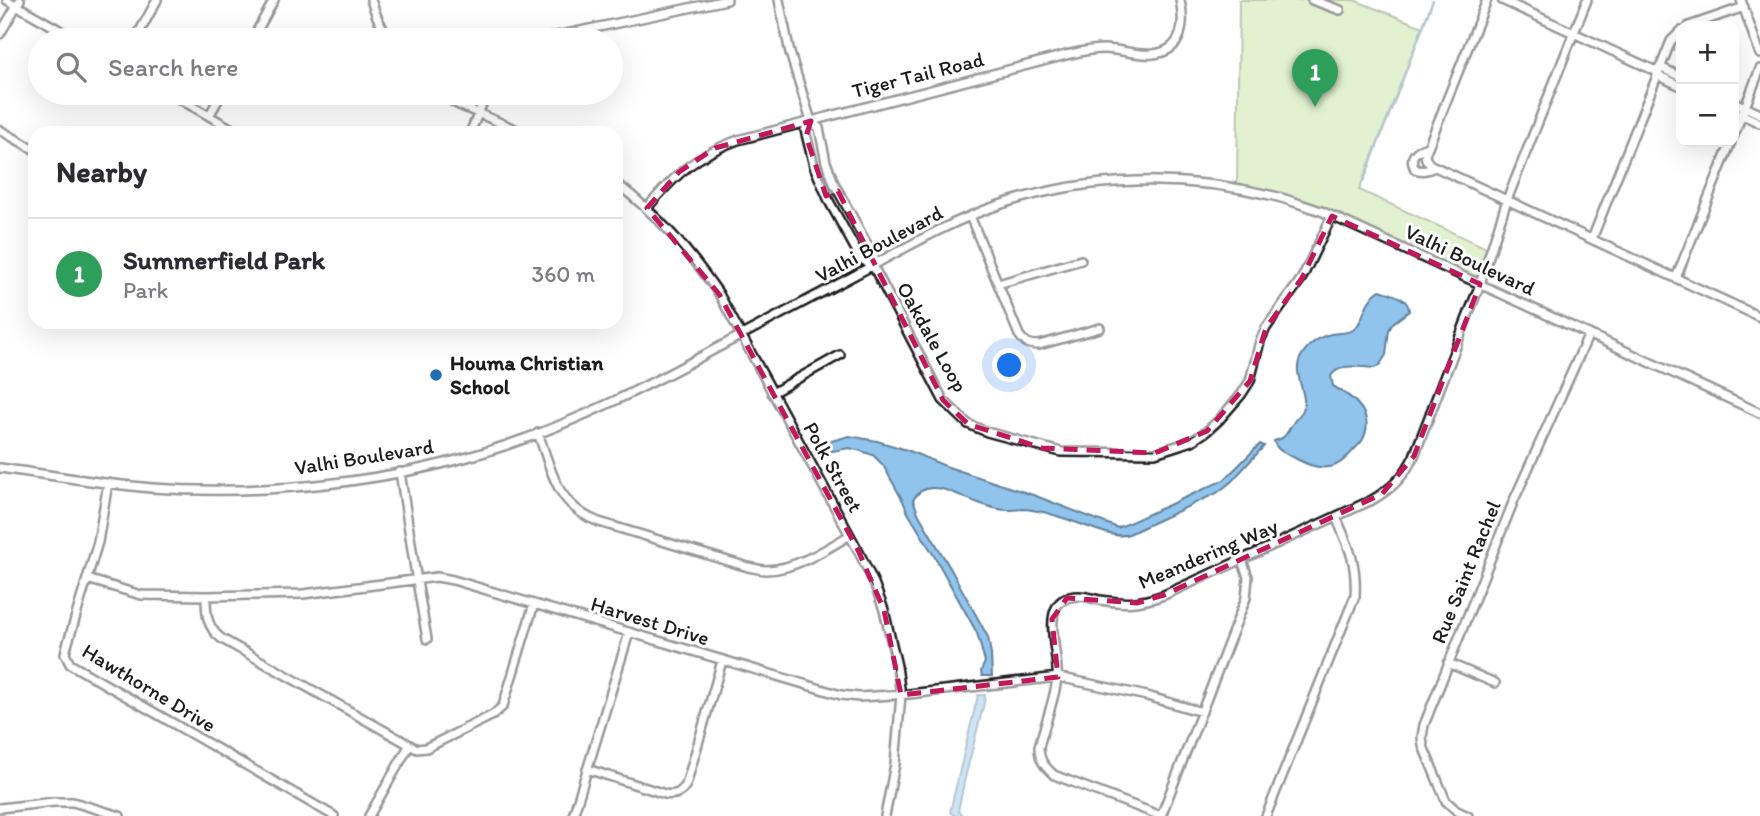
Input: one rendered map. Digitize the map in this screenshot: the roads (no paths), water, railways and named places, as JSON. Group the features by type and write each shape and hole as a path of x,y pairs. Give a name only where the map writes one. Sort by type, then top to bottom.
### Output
{"street":[{"path":"7,0 18,3 58,28"},
{"path":"142,28 158,0"},
{"path":"259,28 274,0"},
{"path":"372,0 383,28"},
{"path":"594,28 727,0"},
{"path":"779,0 790,53 811,121 819,128 826,162 838,191 874,257 873,266 861,259 814,166 805,130 811,121"},
{"name":"Tiger Tail Road","path":"647,208 679,172 692,162 715,148 738,140 1066,55 1091,50 1152,54 1163,51 1175,43 1182,31 1180,0"},
{"path":"1311,0 1340,10"},
{"path":"1487,0 1428,147 1426,160 1435,167 1759,315"},
{"path":"1502,0 1658,71 1678,84"},
{"name":"Meandering Way","path":"1161,816 1054,775 1039,758 1039,747 1058,677 1052,619 1057,607 1068,598 1082,596 1117,603 1137,603 1164,595 1336,517 1394,485 1414,456 1480,284 1507,200 1587,0"},
{"path":"0,34 18,3"},
{"path":"1701,21 1743,4 1760,54"},
{"path":"1592,239 1658,71 1671,41 1676,36"},
{"path":"1739,123 1760,69"},
{"path":"1658,71 1676,76"},
{"path":"190,105 227,126"},
{"path":"209,116 215,105"},
{"path":"459,105 508,126"},
{"path":"473,126 482,105"},
{"path":"1739,106 1760,123"},
{"path":"1739,111 1760,114"},
{"path":"0,130 28,146"},
{"path":"1428,147 1413,154 1412,164 1420,171 1435,167"},
{"path":"1676,278 1729,147"},
{"name":"Valhi Boulevard","path":"0,468 156,488 258,489 339,482 450,461 538,433 638,391 970,216 1046,192 1136,180 1236,188 1278,197 1332,216 1760,413"},
{"name":"Polk Street","path":"623,189 673,233 719,294 874,583 884,610 901,695 895,764 885,816"},
{"path":"827,196 838,191"},
{"path":"970,216 1019,335 1024,341 1039,345 1100,328"},
{"name":"Oakdale Loop","path":"873,266 943,400 968,425 1061,452 1155,453 1192,441 1207,432 1241,395 1250,381 1266,328 1302,278 1332,216"},
{"path":"998,284 1081,260"},
{"name":"Rue Saint Rachel","path":"1468,816 1446,801 1423,746 1424,725 1514,500 1589,334"},
{"path":"772,393 840,355"},
{"path":"538,433 557,486 565,499 577,511 599,522 765,570 785,568 850,535"},
{"path":"400,472 427,639"},
{"name":"Hawthorne Drive","path":"108,483 98,542 66,649 65,654 70,664 334,816"},
{"path":"1266,816 1355,596 1353,556 1336,517"},
{"path":"1161,816 1246,598 1248,577 1242,560"},
{"name":"Harvest Drive","path":"87,579 142,594 206,596 303,594 429,577 445,578 841,695 901,695 1058,677 1147,696 1202,712"},
{"path":"206,596 207,620 222,639 417,749 426,748 493,715 503,706 534,604"},
{"path":"573,816 629,633"},
{"path":"587,769 665,794 674,795 682,790 686,785 722,661"},
{"path":"1448,663 1495,683"},
{"path":"369,816 408,746"},
{"path":"0,808 73,802 93,812 120,816"}],"water":[{"path":"1380,290 1403,299 1409,311 1393,323 1389,330 1386,355 1379,366 1374,368 1345,367 1331,376 1333,386 1355,401 1365,415 1366,432 1362,441 1344,460 1329,467 1310,465 1284,453 1274,441 1286,435 1303,410 1304,398 1298,367 1301,356 1316,340 1353,330 1360,322 1370,300"},
{"path":"849,436 907,450 1118,528 1224,480 1260,444 1264,446 1231,482 1217,493 1122,535 1106,533 1044,512 994,508 937,488 920,492 913,500 919,515 988,637 992,676 982,676 985,662 977,633 883,465 873,455 858,450 849,448 822,453 818,447"},
{"path":"978,695 985,695 958,811 963,816 955,816 950,812"}],"waterway":[{"path":"1364,180 1433,0"}],"place":[{"name":"Summerfield Park","path":"1315,107"},
{"name":"Houma Christian School","path":"436,375"}]}
